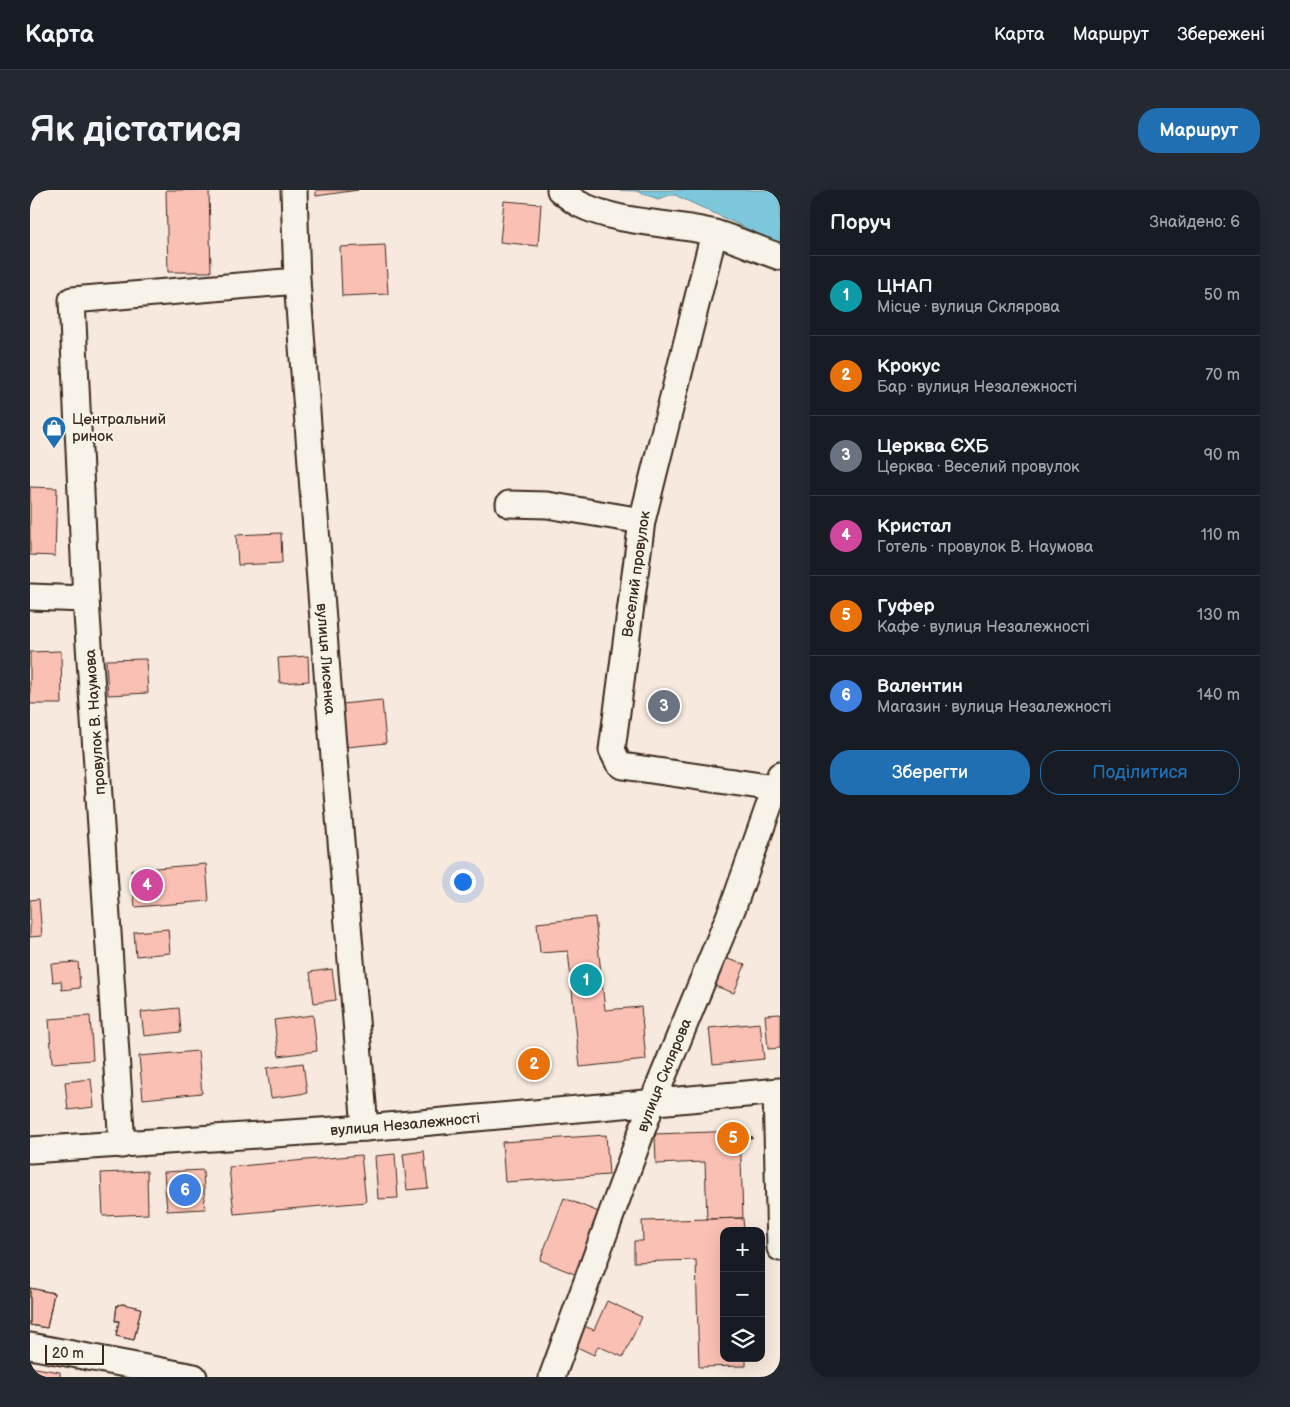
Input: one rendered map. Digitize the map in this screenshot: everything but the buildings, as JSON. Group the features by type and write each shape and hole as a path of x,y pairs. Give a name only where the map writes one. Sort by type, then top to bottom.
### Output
{"street":[{"name":"вулиця Лисенка","path":"294,190 296,281 365,1128"},
{"path":"560,190 578,203 598,211 633,220 714,233 780,257"},
{"name":"Веселий провулок","path":"714,233 642,521 612,750 614,757 623,766 776,792"},
{"name":"провулок В. Наумова","path":"122,1145 86,599 72,300 296,281"},
{"path":"509,504 548,505 642,521"},
{"path":"30,598 86,599"},
{"name":"вулиця Склярова","path":"552,1377 652,1103 733,907 776,792"},
{"path":"778,1092 780,1248"},
{"name":"вулиця Незалежності","path":"30,1150 365,1128 778,1092"},
{"path":"30,1346 194,1377"}],"water":[{"path":"613,190 780,190 780,244 675,195 658,199 637,191"}],"place":[{"name":"Центральний ринок","path":"54,449"},
{"name":"Церква ЄХБ","path":"664,706"},
{"name":"Кристал","path":"147,885"},
{"name":"ЦНАП","path":"586,980"},
{"name":"Крокус","path":"534,1064"},
{"name":"Гуфер","path":"733,1138"},
{"name":"Валентин","path":"185,1190"}]}
